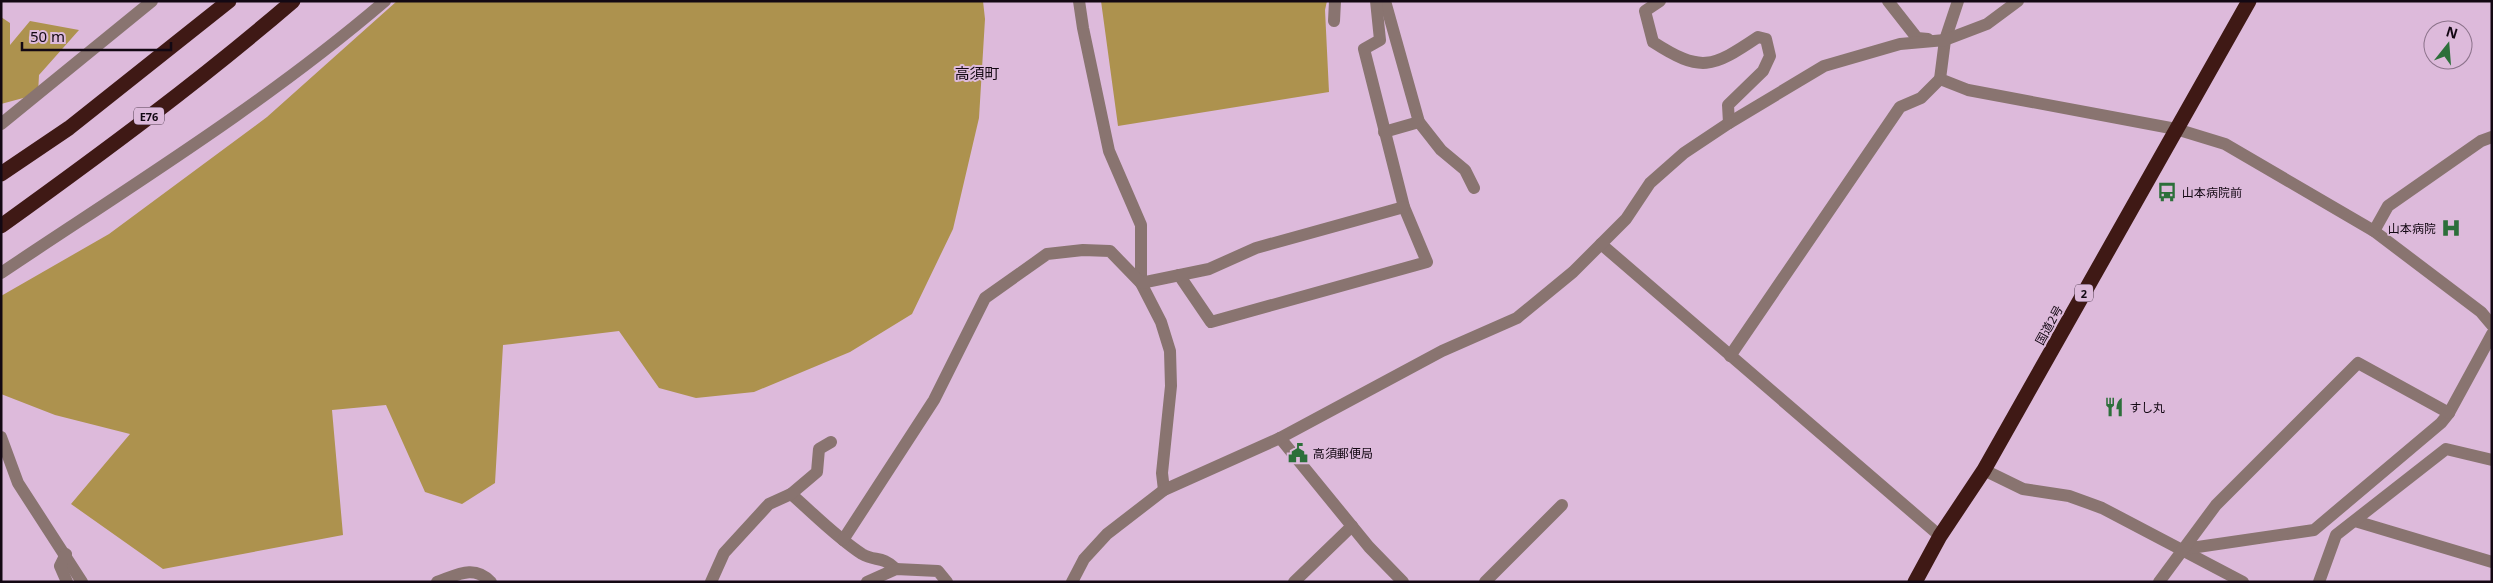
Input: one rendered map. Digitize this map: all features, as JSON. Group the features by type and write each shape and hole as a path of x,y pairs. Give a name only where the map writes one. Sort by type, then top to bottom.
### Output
{"highway":[{"path":"1,174 69,128 229,1"},
{"name":"E76","path":"1,226 94,159 256,33 293,1"},
{"name":"国道2号","path":"1914,582 1940,536 1984,470 2249,1"}],"street":[{"path":"1,124 152,1"},
{"path":"1,272 222,125 333,46 385,1"},
{"path":"1079,1 1109,151 1141,224 1141,283"},
{"path":"1334,21 1335,1"},
{"path":"1179,275 1211,322 1427,262 1404,208 1364,49 1380,40 1376,1"},
{"path":"1385,1 1419,122 1441,150 1465,170 1474,188"},
{"path":"1660,1 1645,12 1653,42 1696,65 1715,62 1758,37 1766,39 1770,56 1763,71 1728,105 1729,123"},
{"path":"1888,1 1917,38 1945,40"},
{"path":"1730,356 1900,107 1921,98 1940,79 1945,40 1958,1"},
{"path":"1072,582 1084,559 1107,534 1164,490 1280,438 1442,351 1517,318 1573,272 1626,219 1650,183 1684,153 1729,123 1824,66 1900,44 1945,40 1987,24 2018,1"},
{"path":"1940,79 1968,90 2176,129 2225,144 2374,231 2481,312 2492,325"},
{"path":"1384,132 1419,122"},
{"path":"2374,231 2388,206 2481,141 2492,137"},
{"path":"1141,283 1209,269 1256,248 1404,208"},
{"path":"1601,244 1940,536"},
{"path":"843,540 934,400 985,298 1047,254 1083,250 1110,251 1141,283 1161,322 1170,350 1171,386 1162,472 1164,490"},
{"path":"2184,549 2314,530 2441,423 2449,413 2492,334"},
{"path":"2159,582 2216,505 2358,363 2449,413"},
{"path":"1,437 18,483 66,554 82,582"},
{"path":"1280,438 1352,526 1403,582"},
{"path":"711,582 724,553 769,504 791,494 817,472 819,449 831,442"},
{"path":"2319,582 2336,535 2446,448 2492,460"},
{"path":"1984,470 2023,489 2069,496 2102,508 2184,549 2243,582"},
{"path":"791,494 864,556 886,560 896,569"},
{"path":"1485,582 1562,505"},
{"path":"2355,521 2492,562"},
{"path":"1294,582 1352,526"},
{"path":"66,554 60,566 67,582"},
{"path":"867,582 896,569 938,571 947,582"},
{"path":"437,582 471,570 484,575 491,582"}],"shaded area":[{"path":"397,1 983,1 985,19 979,118 953,229 912,314 850,352 754,392 696,398 659,388 619,331 503,345 495,483 462,504 425,492 386,405 332,410 343,535 163,569 71,504 130,434 55,415 1,394 1,296 109,234 267,117"},
{"path":"1101,1 1327,1 1325,10 1329,92 1118,126"},
{"path":"1,17 10,23 10,45 30,21 79,30 39,75 38,94 1,104"}],"place":[{"name":"山本病院前","path":"2167,192"},
{"name":"山本病院","path":"2451,228"},
{"name":"すし丸","path":"2114,407"},
{"name":"高須郵便局","path":"1298,453"}],"district":[{"name":"高須町","path":"977,73"}]}
